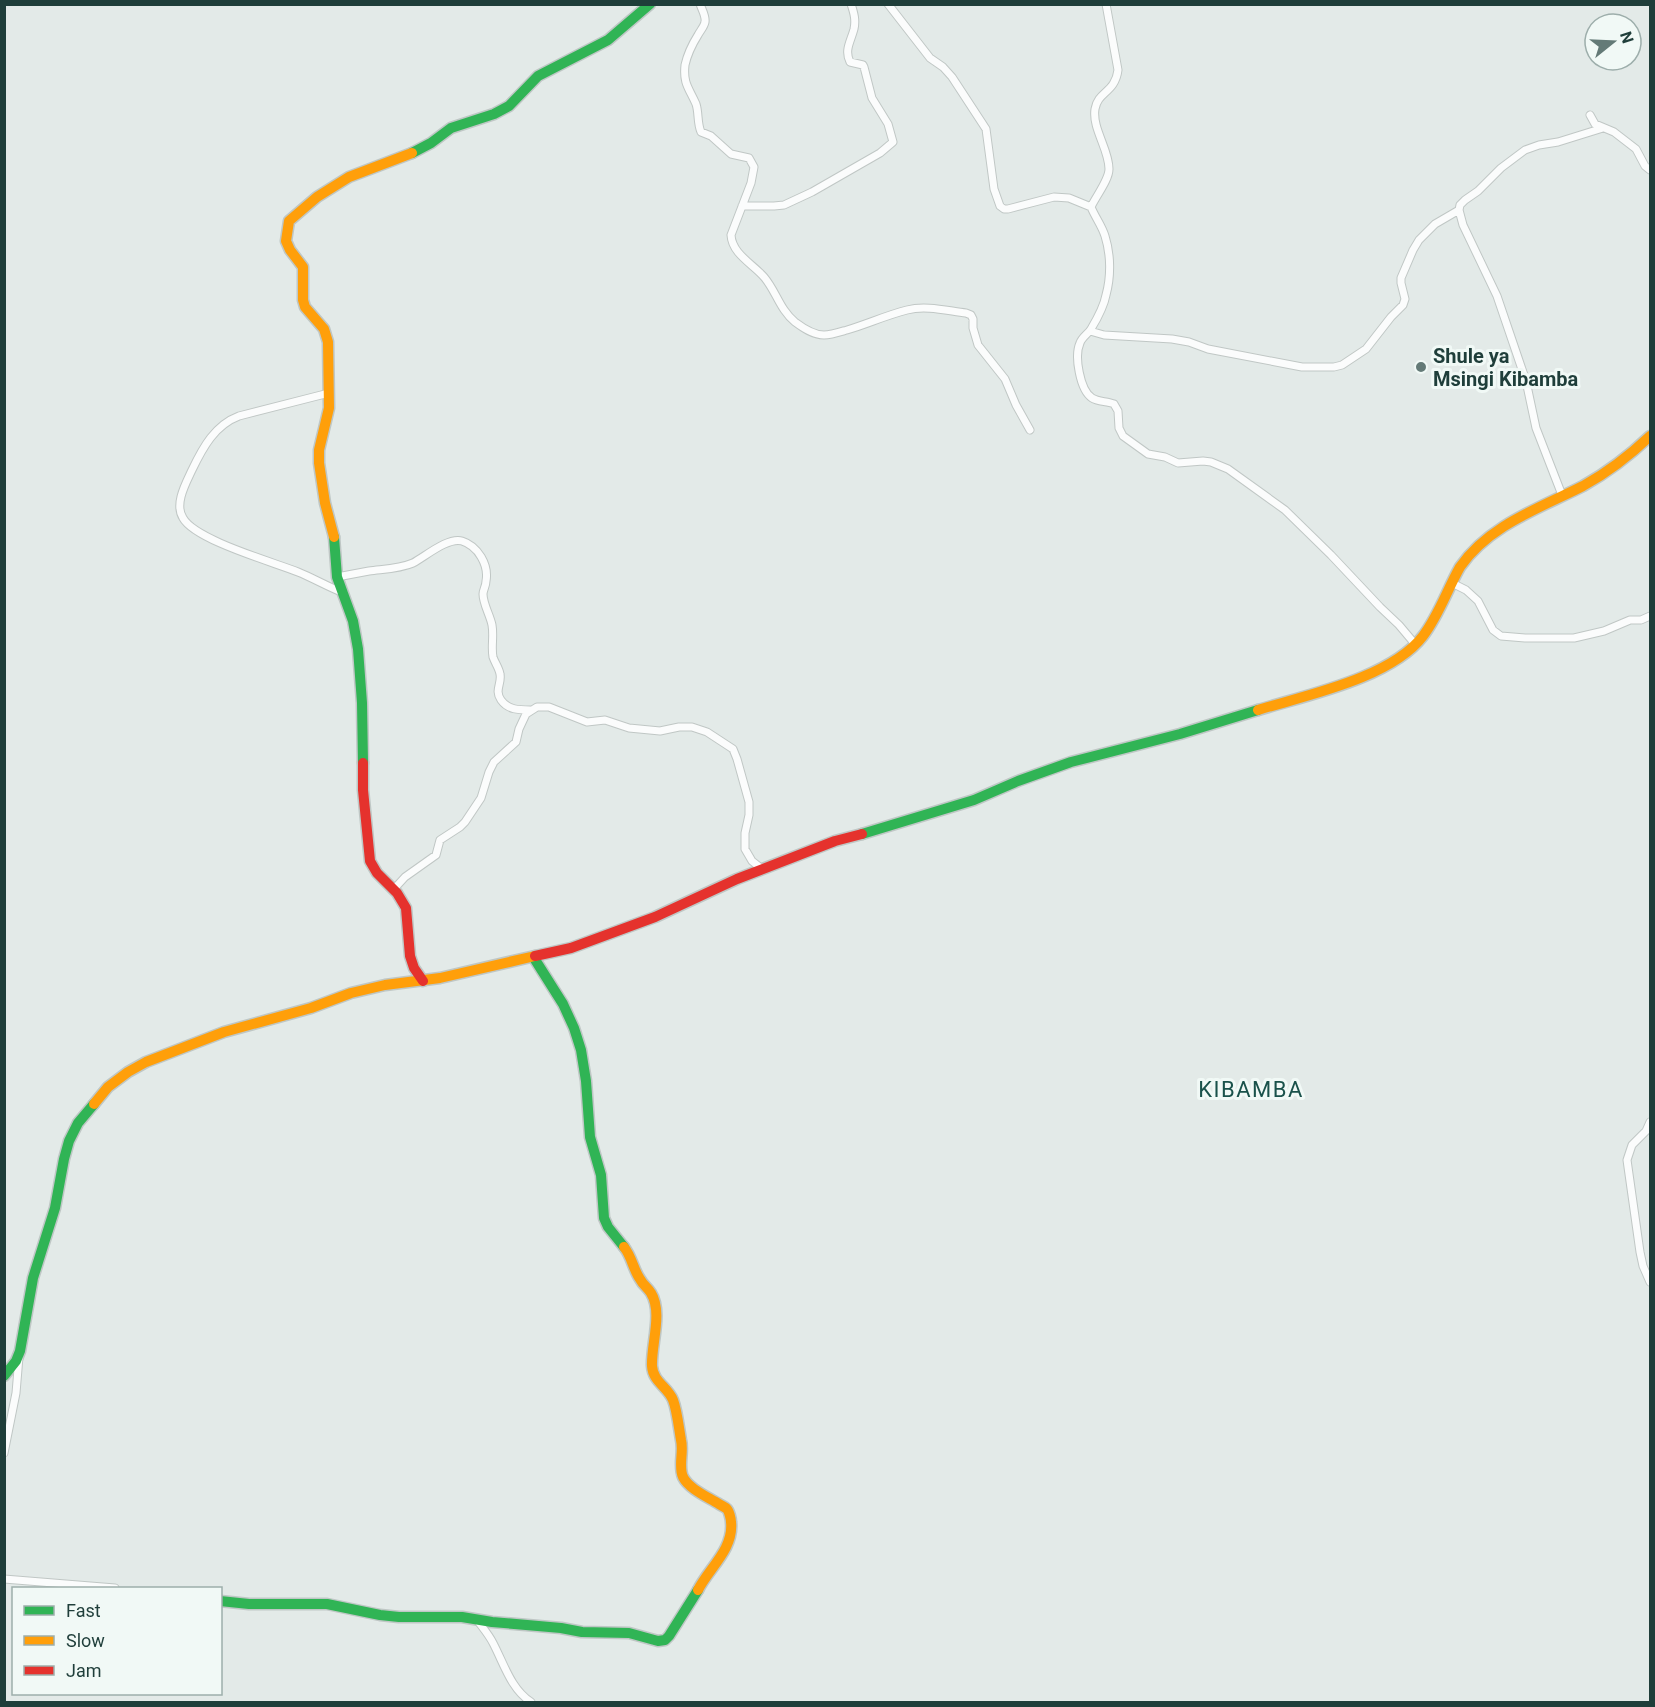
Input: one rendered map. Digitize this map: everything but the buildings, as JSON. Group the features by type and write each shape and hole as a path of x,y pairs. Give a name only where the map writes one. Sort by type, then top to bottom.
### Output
{"street":[{"path":"423,981 414,970 410,958 408,911 394,889 374,871 370,861 363,790 360,665 353,621 337,577 335,541 325,502 319,463 319,450 329,408 328,342 324,329 305,306 303,300 303,267 286,241 289,222 317,197 349,177 419,150 451,128 494,114 509,106 538,76 608,40 650,4"},
{"path":"700,4 704,14 704,25 686,62 685,76 686,87 696,104 698,126 701,132 711,136 731,154 749,158 754,172 731,235 732,243 764,277 784,310 806,330 824,335 869,324 908,309 925,308 966,314 973,319 978,345 1005,379 1030,430"},
{"path":"742,206 784,205 812,192 880,153 893,142 888,124 869,91 864,67 850,62 848,57 855,20 851,4"},
{"path":"888,4 930,58 952,77 986,129 994,189 1000,206 1008,209 1041,199 1063,196 1091,207 1105,235 1109,279 1105,302 1090,331 1080,343 1078,351 1085,391 1092,399 1114,404 1118,411 1123,436 1148,454 1165,457 1178,463 1211,462 1228,469 1278,504 1331,555 1415,644"},
{"path":"1091,207 1107,177 1109,167 1094,114 1096,104 1112,87 1118,70 1106,4"},
{"path":"1590,115 1595,124 1614,132 1636,149 1645,166 1650,170"},
{"path":"1562,495 1536,428 1526,381 1497,296 1463,225 1459,210 1465,200 1525,150 1603,128"},
{"path":"1090,331 1104,335 1172,339 1208,349 1302,367 1342,365 1366,349 1390,317 1403,305 1405,299 1401,278 1419,240 1435,224 1459,210"},
{"path":"329,393 239,416 220,426 208,440 196,462 182,496 180,509 182,518 205,536 277,566 299,572 324,586 344,593"},
{"path":"4,1453 16,1393 20,1351 33,1278 56,1208 69,1141 78,1123 108,1087 128,1072 172,1051 224,1032 311,1008 359,991 385,985 423,981 571,948 638,923 762,869 835,841 974,800 1071,762 1180,734 1362,678 1389,665 1420,639 1460,567 1486,539 1528,512 1606,471 1626,458 1650,436"},
{"path":"337,577 401,568 427,556 442,545 452,542 461,540 472,546 484,560 486,580 483,593 493,631 493,656 500,675 498,695 502,702 517,710 549,707 587,722 605,720 642,730 660,731 679,727 704,730 732,749 735,754 749,802 750,815 745,833 745,849 752,861 762,869"},
{"path":"1452,583 1466,590 1478,601 1493,630 1501,636 1574,638 1650,616"},
{"path":"394,889 405,877 433,858 440,840 465,822 481,798 490,768 516,742 521,722 530,710"},
{"path":"222,1601 249,1604 327,1604 380,1615 462,1617 582,1632 629,1633 658,1641 665,1640 669,1636 703,1580 720,1558 731,1535 731,1521 727,1509 683,1478 681,1468 683,1447 674,1402 670,1394 657,1381 651,1367 656,1320 655,1302 652,1294 640,1280 629,1253 608,1227 604,1218 601,1175 592,1148 588,1123 586,1081 581,1050 563,1004 534,958"},
{"path":"1650,1122 1646,1131 1632,1145 1627,1160 1640,1252 1650,1282"},
{"path":"4,1376 20,1351"},
{"path":"4,1579 103,1587"},
{"path":"477,1620 488,1634 513,1684 520,1694 531,1702"}],"traffic: fast":[{"path":"412,153 431,143 451,128 494,114 509,106 538,76 608,40 650,4"},
{"path":"334,537 337,577 353,621 358,649 363,763"},
{"path":"862,834 974,800 1071,762 1180,734 1258,710"},
{"path":"534,958 563,1004 581,1050 590,1137 601,1175 604,1218 608,1227 624,1247"},
{"path":"4,1376 16,1361 20,1351 33,1278 55,1208 69,1141 78,1123 94,1104"},
{"path":"222,1601 249,1604 327,1604 380,1615 462,1617 582,1632 629,1633 658,1641 665,1640 669,1636 698,1590"}],"traffic: slow":[{"path":"334,537 325,503 319,463 319,450 329,408 328,342 324,329 305,307 303,267 286,241 289,221 317,197 349,177 412,153"},
{"path":"1258,710 1347,683 1370,674 1409,651 1429,628 1460,567 1485,540 1516,519 1592,481 1635,450 1650,436"},
{"path":"94,1104 108,1087 146,1062 224,1032 311,1008 351,993 385,985 440,978 535,956"},
{"path":"624,1247 654,1301 656,1319 652,1366 655,1376 671,1395 677,1414 682,1445 683,1477 694,1489 726,1508 730,1517 729,1541 698,1590"}],"traffic: jam":[{"path":"363,763 363,790 370,861 377,873 397,893 406,908 410,956 414,968 423,981"},
{"path":"535,956 571,948 655,917 737,879 835,841 862,834"}],"place":[{"name":"Shule ya Msingi Kibamba","path":"1421,367"}],"district":[{"name":"KIBAMBA","path":"1251,1089"}]}
